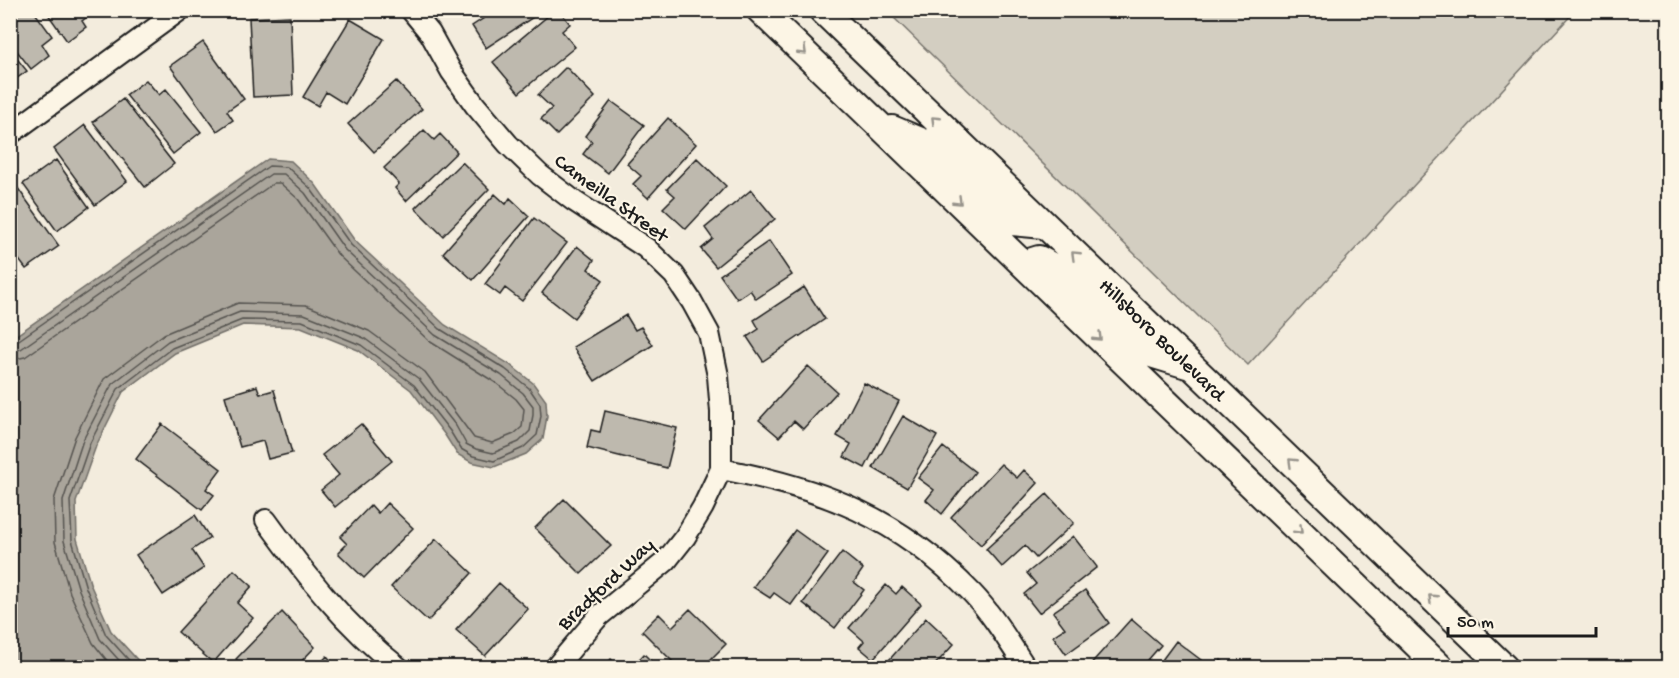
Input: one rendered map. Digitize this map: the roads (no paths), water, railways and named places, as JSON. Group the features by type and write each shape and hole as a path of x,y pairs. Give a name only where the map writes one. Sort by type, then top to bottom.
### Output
{"street":[{"path":"10,134 180,10"},
{"name":"Cameilla Street","path":"411,10 430,33 451,71 475,105 508,144 540,175 574,201 646,248 674,275 709,333 718,376 722,412 722,469"},
{"name":"Hillsboro Boulevard","path":"760,10 1441,668"},
{"name":"Hillsboro Boulevard","path":"822,10 1505,668"},
{"path":"878,123 930,145 1012,222 1044,225"},
{"path":"1023,264 1038,259 1066,274 1148,353 1193,367"},
{"path":"722,469 767,477 822,494 860,510 901,534 939,562 973,595 1026,668"},
{"name":"Bradford Way","path":"555,668 600,616 666,561 685,537 722,469"},
{"path":"266,520 307,576 341,617 399,668"}],"water":[{"path":"268,159 291,161 315,184 355,241 445,325 509,364 533,383 546,401 547,416 543,439 526,454 494,467 471,462 457,454 411,390 358,350 301,327 243,325 175,353 123,392 96,446 76,502 77,539 91,586 111,631 144,667 13,667 10,661 11,339"}]}
